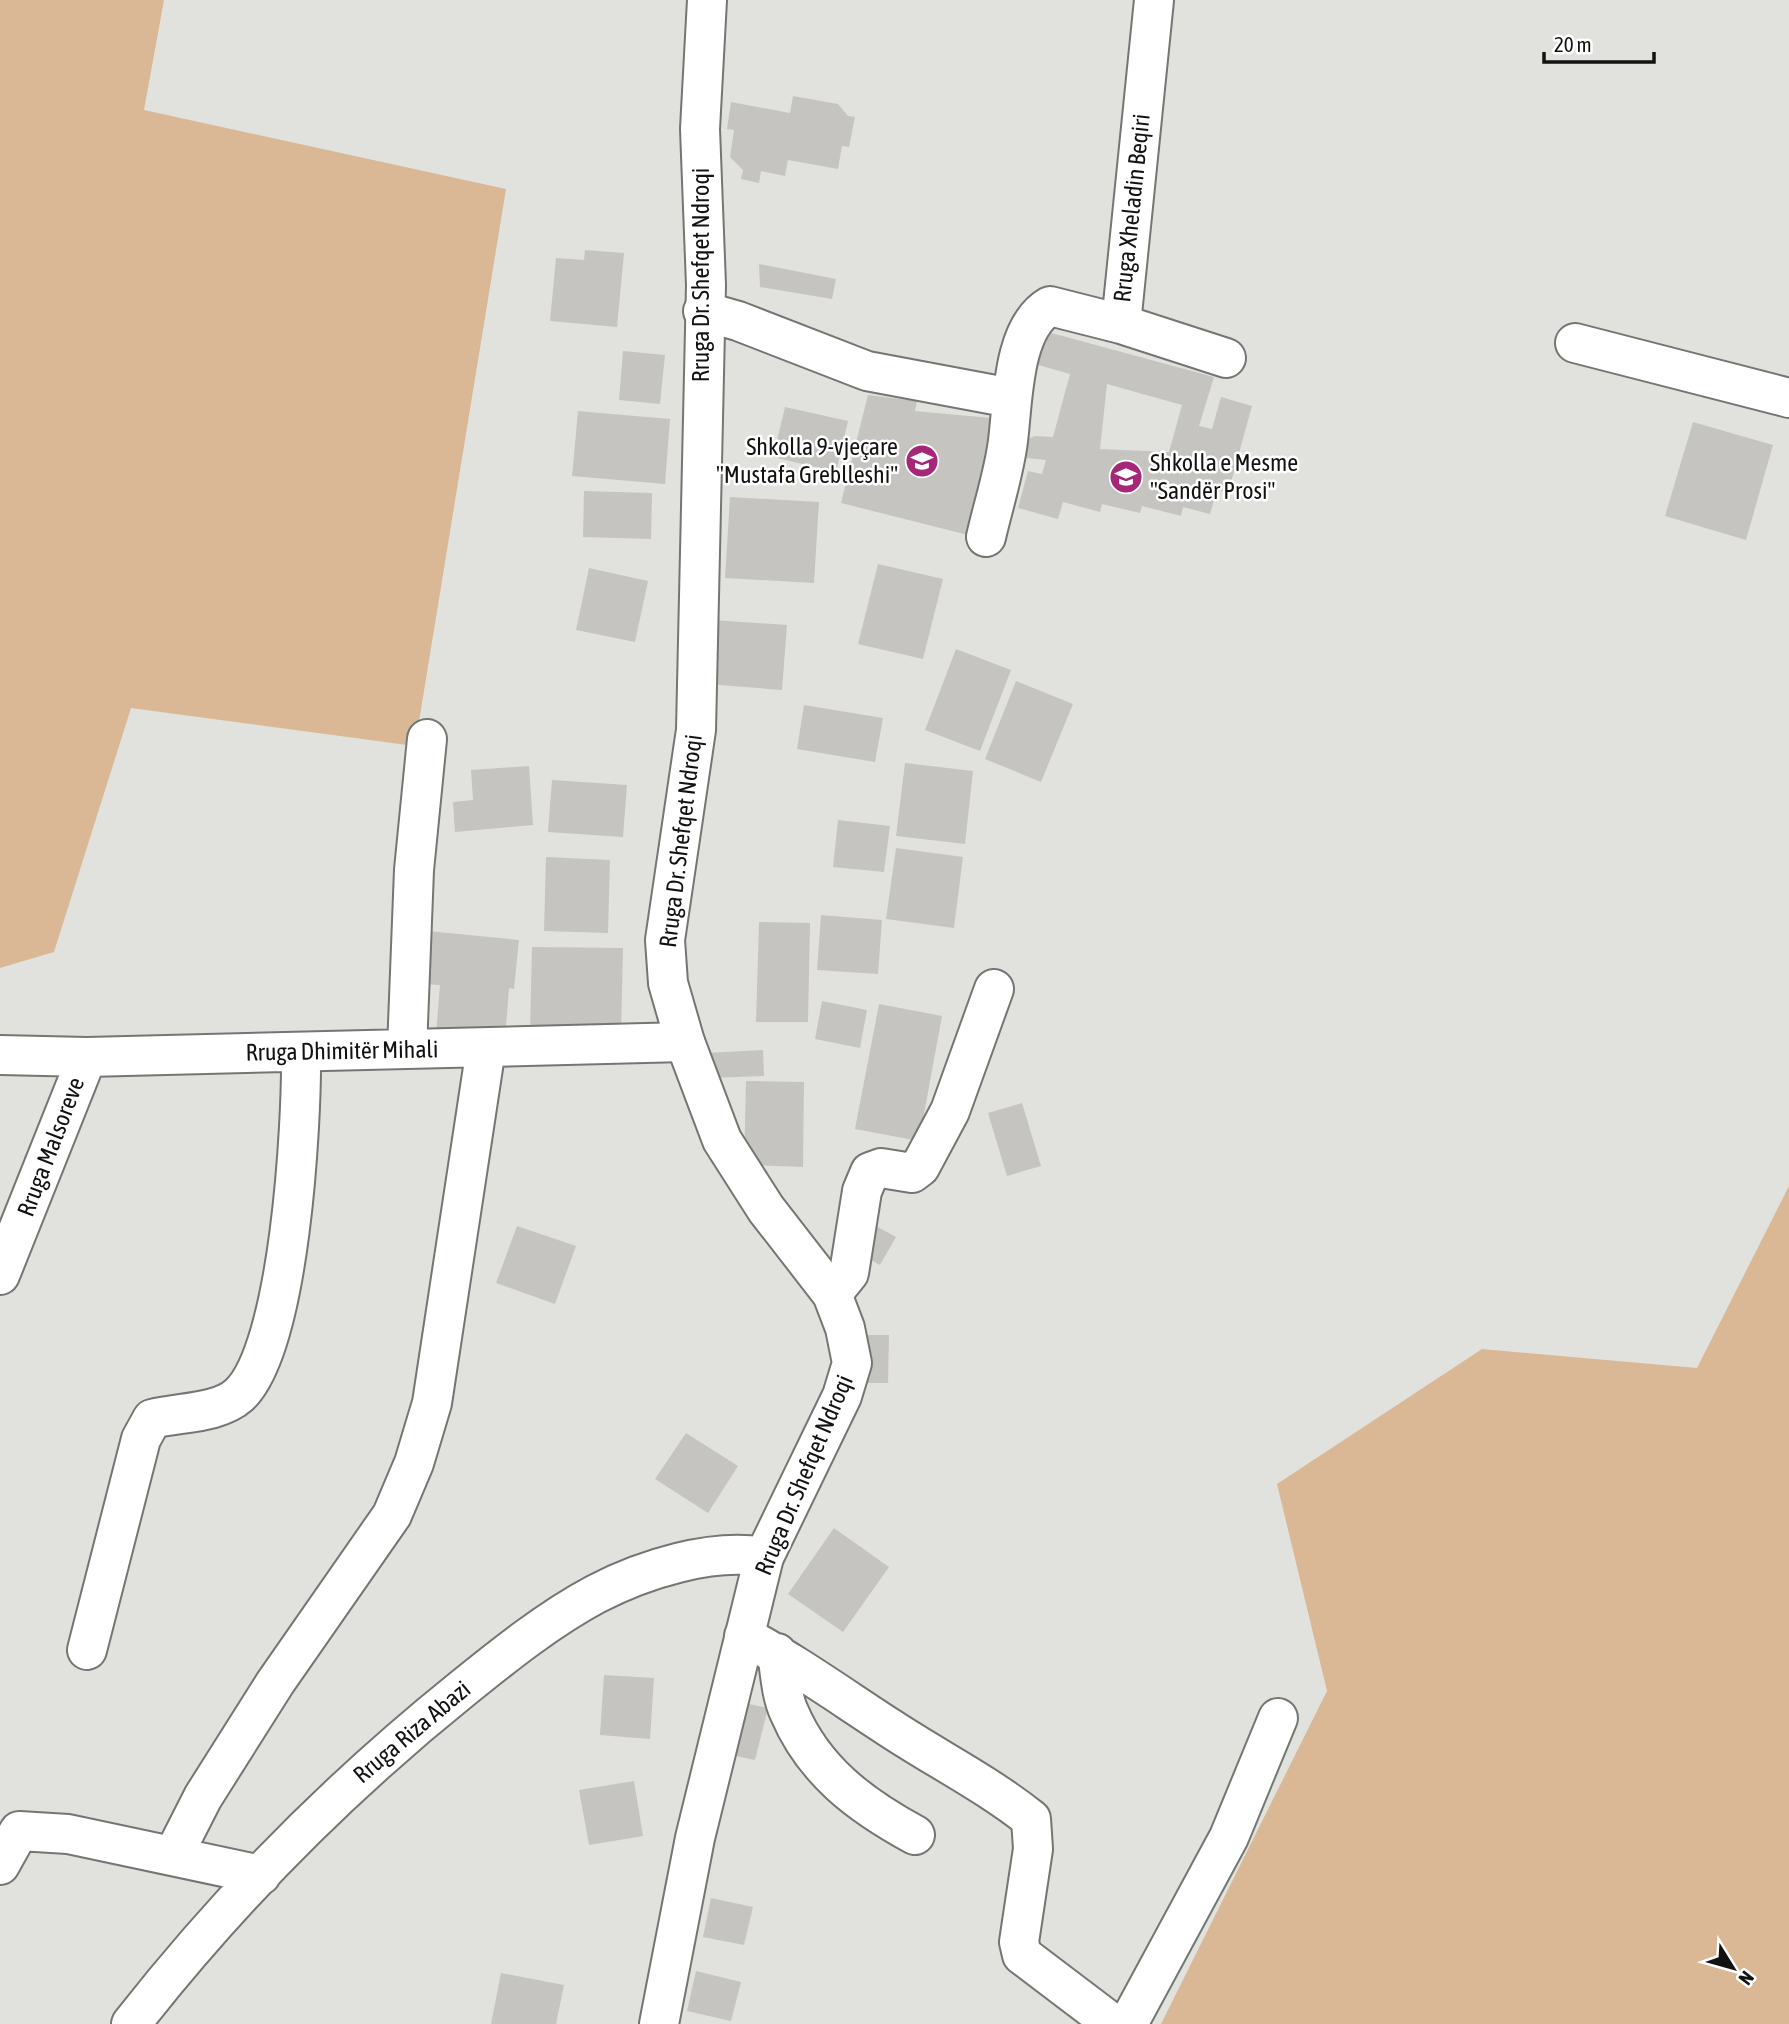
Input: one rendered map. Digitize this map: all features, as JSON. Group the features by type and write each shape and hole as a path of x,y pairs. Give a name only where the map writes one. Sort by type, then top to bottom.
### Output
{"street":[{"name":"Rruga Dr. Shefqet Ndroqi","path":"659,2024 695,1838 760,1645 764,1557 842,1396 852,1363 845,1328 832,1294 766,1209 722,1140 685,1042 668,983 665,940 696,730 703,311 706,285 700,129 707,0"},
{"name":"Rruga Xheladin Beqiri","path":"986,537 1008,442 1011,398 1027,334 1037,314 1051,306 1121,324 1154,0"},
{"path":"703,311 738,321 867,371 1011,398"},
{"path":"1121,324 1226,358"},
{"path":"1575,343 1789,398"},
{"path":"407,1049 414,870 427,739"},
{"path":"832,1294 849,1273 862,1191 870,1172 881,1168 912,1173 920,1167 950,1111 994,989"},
{"name":"Rruga Dhimitër Mihali","path":"0,1055 87,1057 685,1042"},
{"path":"173,1856 203,1797 261,1706 392,1515 414,1463 432,1403 486,1048"},
{"path":"87,1650 141,1439 152,1419 210,1409 239,1394 255,1374 281,1282 296,1189 302,1099 301,1052"},
{"name":"Rruga Malsoreve","path":"0,1275 87,1057"},
{"name":"Rruga Riza Abazi","path":"131,2024 163,1983 299,1833 394,1744 510,1651 597,1593 679,1562 737,1552 764,1557"},
{"path":"760,1645 788,1710 811,1752 840,1787 875,1813 915,1835"},
{"path":"760,1645 892,1730 1002,1796 1031,1819 1032,1849 1019,1942 1022,1955 1113,2024"},
{"path":"1128,2024 1229,1837 1278,1718"},
{"path":"0,1865 19,1830 68,1834 261,1875"}],"shaded area":[{"path":"0,0 164,0 144,110 506,189 415,746 131,708 54,952 0,968"},
{"path":"1789,1186 1789,2024 1161,2024 1327,1691 1277,1484 1482,1349 1697,1368"}],"building":[{"path":"793,96 838,104 848,116 855,117 849,147 842,146 838,169 788,160 785,176 761,171 759,183 741,179 743,170 730,157 734,130 727,129 731,102 790,113"},
{"path":"585,250 624,253 617,327 550,321 556,258 584,260"},
{"path":"759,264 836,279 832,299 760,287"},
{"path":"1044,331 1214,377 1199,426 1212,429 1221,397 1252,406 1228,493 1217,490 1210,514 1183,507 1181,516 1142,506 1140,513 1102,504 1100,512 1063,502 1058,519 1018,508 1028,471 1042,474 1046,460 1026,458 1022,454 1023,441 1035,436 1053,437 1070,374 1035,364","holes":["1107,384 1182,405 1169,452 1100,449"]},
{"path":"623,351 665,355 660,404 619,400"},
{"name":"Shkolla 9-vjeçare \"Mustafa Greblleshi\"","path":"868,395 917,401 915,411 1002,419 976,537 841,503"},
{"path":"785,407 848,421 836,472 773,457"},
{"path":"578,411 670,419 665,484 572,476"},
{"path":"1693,422 1773,445 1746,540 1665,516"},
{"path":"584,491 652,493 651,539 583,537"},
{"path":"730,497 819,502 814,583 725,578"},
{"path":"878,564 943,579 923,659 858,644"},
{"path":"589,568 648,581 635,642 576,630"},
{"path":"712,620 787,625 782,690 707,684"},
{"path":"956,649 1011,670 980,751 925,730"},
{"path":"1016,681 1073,704 1041,782 985,759"},
{"path":"804,705 883,718 875,762 797,749"},
{"path":"905,763 973,771 965,844 896,836"},
{"path":"529,766 533,825 455,832 453,802 473,800 471,770"},
{"path":"552,780 627,785 623,837 548,832"},
{"path":"838,820 890,826 884,872 833,867"},
{"path":"896,848 963,857 954,928 886,919"},
{"path":"546,857 610,860 608,933 544,931"},
{"path":"821,915 882,920 878,974 817,970"},
{"path":"759,922 810,923 808,1022 756,1022"},
{"path":"428,931 519,940 514,989 509,988 505,1040 436,1034 440,985 423,984"},
{"path":"532,947 623,948 621,1033 530,1032"},
{"path":"822,1001 867,1010 860,1048 815,1039"},
{"path":"879,1004 942,1016 919,1141 855,1129"},
{"path":"763,1050 764,1076 707,1078 705,1053"},
{"path":"746,1081 804,1082 803,1167 744,1165"},
{"path":"1022,1103 1041,1166 1007,1176 988,1113"},
{"path":"874,1225 896,1237 880,1265 859,1253"},
{"path":"517,1226 576,1246 555,1304 496,1283"},
{"path":"857,1335 889,1335 888,1383 857,1383"},
{"path":"686,1433 738,1466 708,1513 655,1479"},
{"path":"834,1528 889,1567 843,1632 788,1594"},
{"path":"604,1675 654,1678 650,1739 600,1735"},
{"path":"749,1704 768,1708 755,1760 736,1756"},
{"path":"634,1781 643,1836 589,1845 579,1790"},
{"path":"711,1898 753,1907 744,1945 703,1937"},
{"path":"696,1971 741,1982 731,2021 687,2011"},
{"path":"501,1973 564,1985 556,2024 491,2024"}],"place":[{"name":"Shkolla 9-vjeçare \"Mustafa Greblleshi\"","path":"922,461"},
{"name":"Shkolla e Mesme \"Sandër Prosi\"","path":"1126,477"}]}
